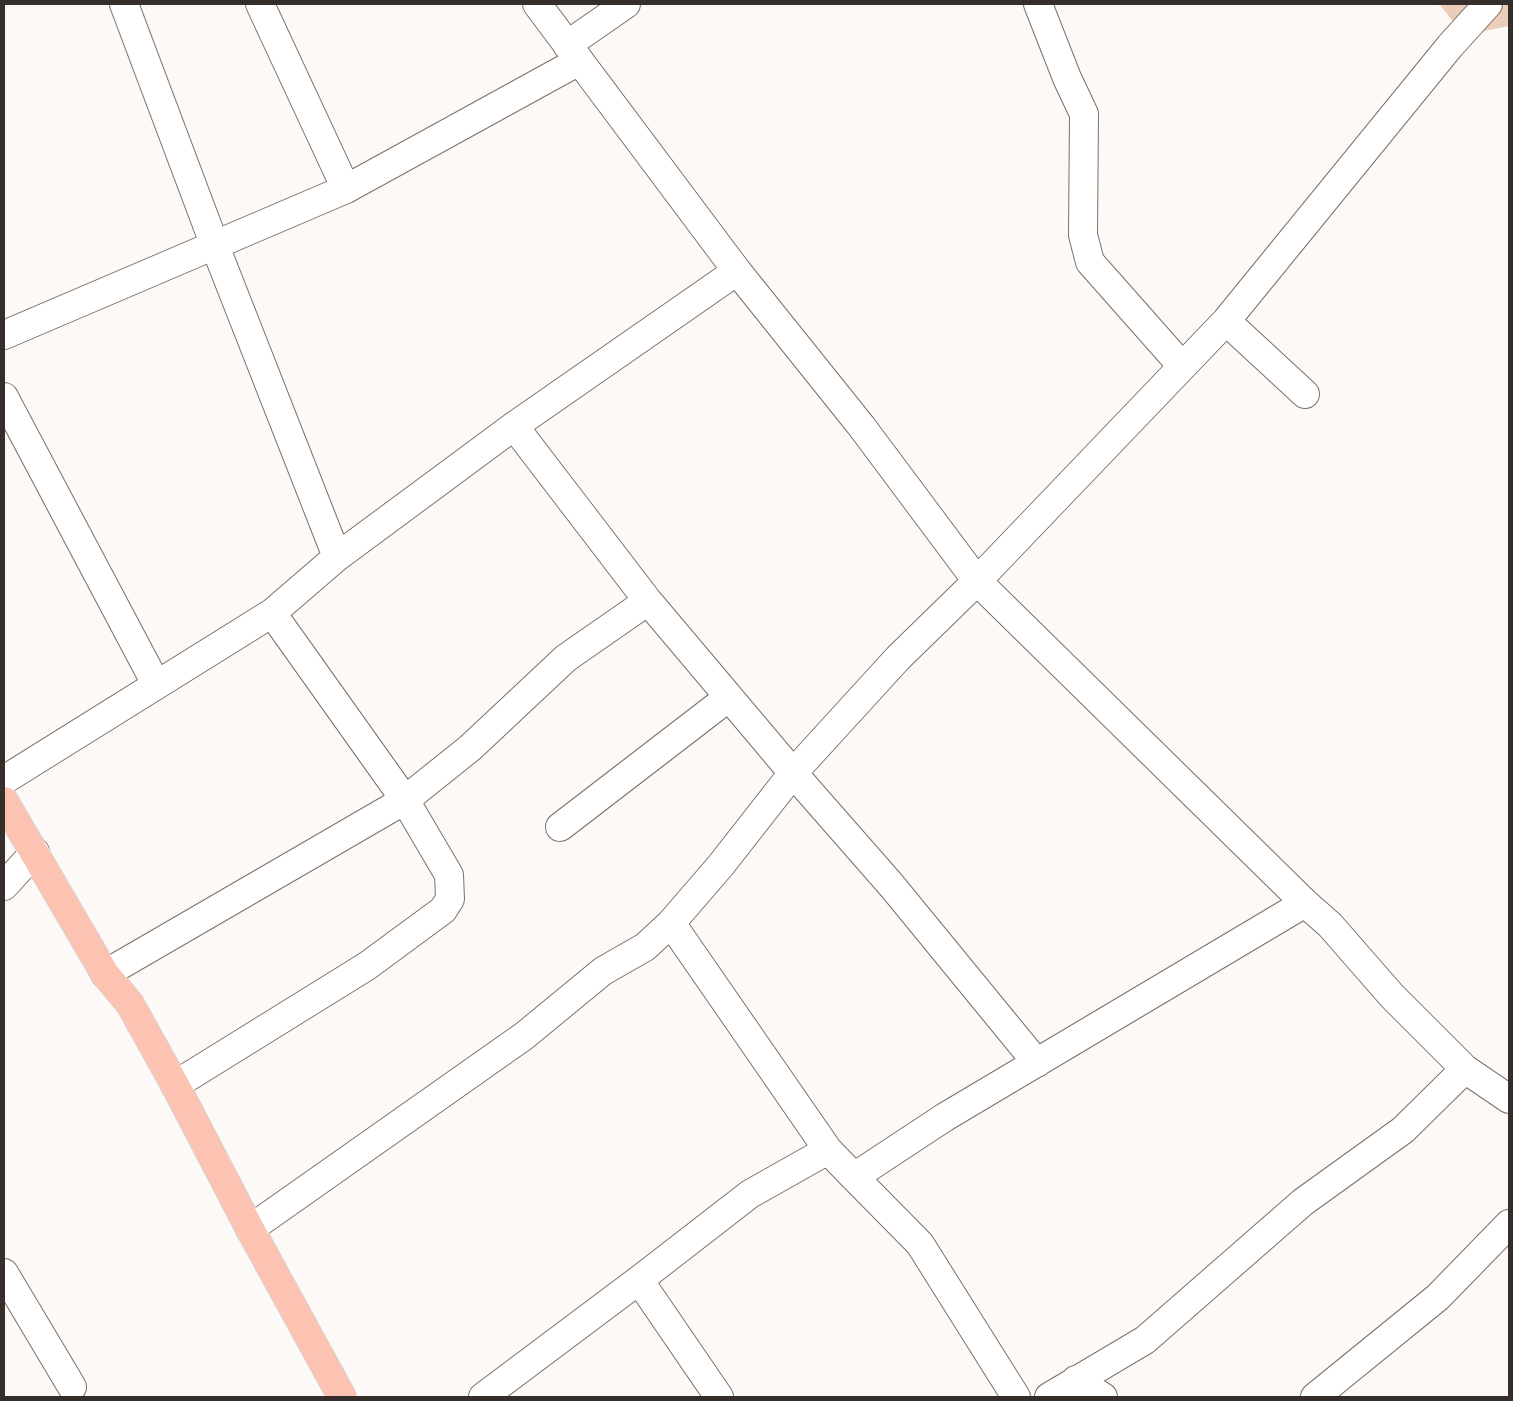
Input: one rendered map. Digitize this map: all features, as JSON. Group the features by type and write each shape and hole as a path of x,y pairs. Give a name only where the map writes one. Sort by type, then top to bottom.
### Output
{"main road":[{"path":"4,801 105,974 130,1004 342,1397"}],"street":[{"path":"124,4 215,246 336,557"},
{"path":"260,4 346,189"},
{"path":"537,4 737,271 862,427 977,581 1305,903 1330,925 1392,996 1465,1069 1509,1099"},
{"path":"4,335 346,189 573,53 626,4"},
{"path":"1038,4 1067,78 1084,114 1082,235 1090,262 1182,366"},
{"path":"250,1229 524,1036 603,971 645,947 671,923 721,865 793,773 898,658 977,581 1226,321 1450,46 1488,4"},
{"path":"4,780 272,613 336,557 514,426 737,271"},
{"path":"1226,321 1305,394"},
{"path":"4,397 156,684"},
{"path":"514,426 648,601 793,773 892,886 1037,1063"},
{"path":"105,974 405,800 470,748 566,658 648,601"},
{"path":"175,1085 367,966 443,910 450,899 449,876 405,800 272,613"},
{"path":"560,827 729,697"},
{"path":"4,886 35,852"},
{"path":"854,1176 945,1117 1305,903"},
{"path":"671,923 828,1150 920,1244 1016,1397"},
{"path":"1049,1397 1145,1340 1304,1202 1404,1130 1465,1069"},
{"path":"483,1397 750,1194 828,1150"},
{"path":"1314,1397 1438,1297 1509,1224"},
{"path":"4,1274 72,1387"},
{"path":"639,1280 719,1397"},
{"path":"1076,1380 1103,1397"}],"shaded area":[{"path":"1439,4 1509,4 1509,26 1464,35"}]}
